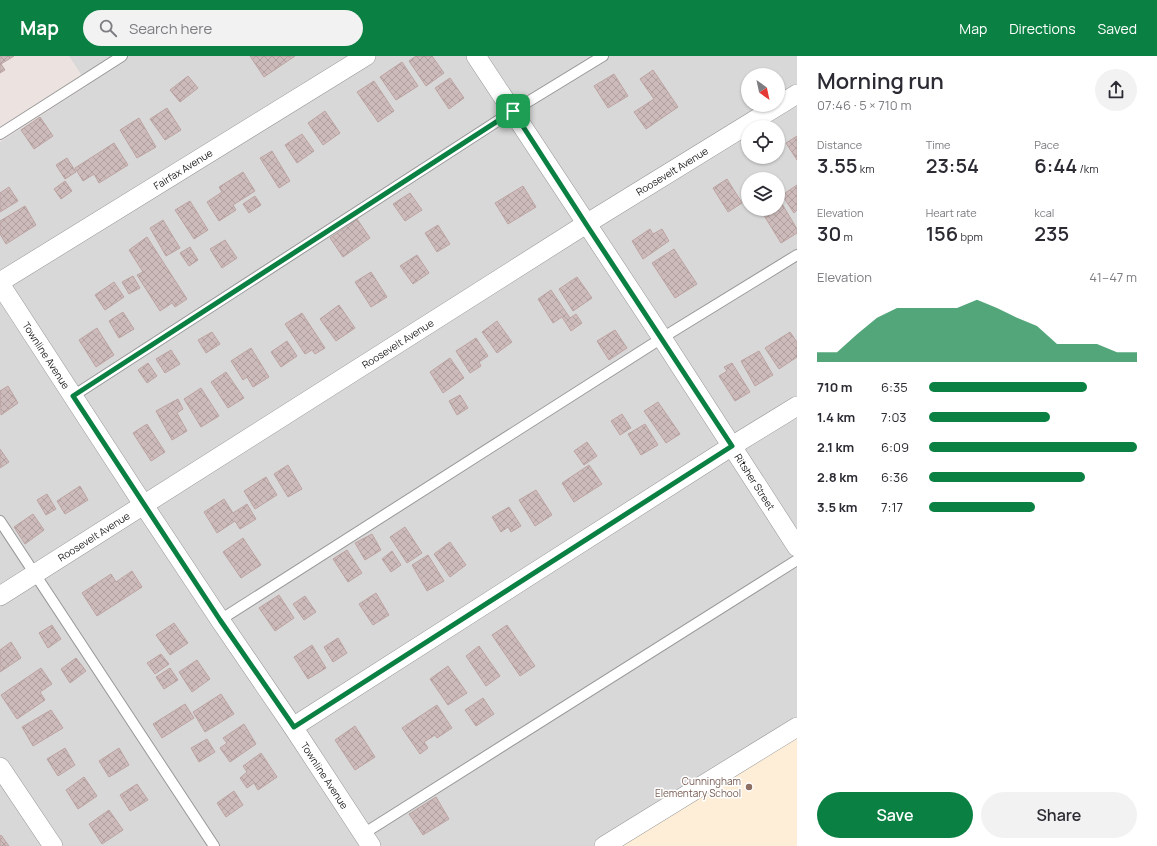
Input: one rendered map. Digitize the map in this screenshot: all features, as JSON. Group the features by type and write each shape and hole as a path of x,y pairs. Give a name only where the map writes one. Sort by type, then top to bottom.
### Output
{"street":[{"name":"Fairfax Avenue","path":"0,283 366,56"},
{"name":"Ritsher Street","path":"476,56 662,338 797,547"},
{"name":"Roosevelt Avenue","path":"0,596 586,224 797,94"},
{"name":"Townline Avenue","path":"0,283 143,504 220,620 294,727 367,840"},
{"path":"294,727 732,446 797,406"},
{"path":"604,846 797,727"},
{"path":"0,766 53,846"}],"lane":[{"path":"0,134 122,56"},
{"path":"73,396 513,111 602,56"},
{"path":"220,620 662,338 797,255"},
{"path":"0,521 214,846"},
{"path":"367,840 797,560"}],"shaded area":[{"path":"69,56 797,56 797,846 0,846 0,142 88,85"},
{"name":"Cunningham Elementary School","path":"797,727 797,846 604,846"}],"building":[{"path":"0,56 14,56 1,64 5,70 0,73"},
{"path":"250,56 295,56 264,77"},
{"path":"416,56 432,56 444,73 426,86 409,61"},
{"path":"402,62 418,86 396,100 380,77"},
{"path":"653,70 678,107 646,129 634,112 654,99 640,79"},
{"path":"614,74 628,96 608,108 594,86"},
{"path":"188,76 198,88 180,102 170,90"},
{"path":"450,78 464,98 449,109 435,88"},
{"path":"374,81 394,111 378,122 357,92"},
{"path":"167,108 181,130 165,140 150,119"},
{"path":"325,111 340,133 323,145 308,123"},
{"path":"40,117 53,136 34,149 21,130"},
{"path":"139,118 156,147 137,158 120,130"},
{"path":"302,134 314,151 297,163 285,145"},
{"path":"797,136 797,160 786,143"},
{"path":"114,143 128,165 99,183 94,174 83,181 75,168"},
{"path":"272,151 290,181 279,188 260,158"},
{"path":"67,158 76,172 65,179 56,165"},
{"path":"243,172 255,191 233,205 236,210 219,221 207,202 222,192 219,187"},
{"path":"727,179 741,204 728,212 713,188"},
{"path":"65,181 72,191 61,199 54,189"},
{"path":"797,185 797,210 794,213 785,200 785,193"},
{"path":"523,186 536,207 508,224 495,203"},
{"path":"9,187 18,201 0,212 0,193"},
{"path":"410,193 422,210 405,221 393,204"},
{"path":"255,196 261,205 249,213 243,204"},
{"path":"190,201 208,230 194,239 175,210"},
{"path":"25,206 36,225 6,244 0,234 0,221"},
{"path":"785,209 797,229 797,233 781,243 764,216 785,216"},
{"path":"357,219 370,238 343,257 330,238"},
{"path":"163,220 180,248 166,256 150,228"},
{"path":"438,225 450,244 437,252 425,233"},
{"path":"650,229 653,234 662,229 669,241 643,259 632,241"},
{"path":"147,237 187,299 175,307 172,303 160,311 137,275 143,272 129,250"},
{"path":"225,240 237,258 222,268 210,249"},
{"path":"190,247 198,260 189,266 180,253"},
{"path":"674,249 697,284 675,298 652,263"},
{"path":"417,255 429,273 413,284 400,266"},
{"path":"371,272 387,297 371,307 355,282"},
{"path":"133,276 140,288 129,294 122,282"},
{"path":"577,277 592,298 573,311 559,289"},
{"path":"114,282 124,297 105,310 95,295"},
{"path":"551,290 570,318 576,314 582,323 571,331 562,317 553,323 538,299"},
{"path":"339,305 355,328 336,341 320,319"},
{"path":"123,312 134,329 119,338 109,321"},
{"path":"302,313 325,348 315,354 312,350 305,354 285,324"},
{"path":"497,321 512,342 497,353 482,332"},
{"path":"97,328 114,355 96,367 79,340"},
{"path":"615,330 627,348 609,360 597,341"},
{"path":"212,332 220,344 206,353 198,340"},
{"path":"790,332 797,342 797,357 779,369 765,348"},
{"path":"476,338 488,356 479,362 481,366 470,373 456,351"},
{"path":"287,341 297,356 281,367 271,352"},
{"path":"251,348 269,377 253,387 247,377 243,380 231,361"},
{"path":"171,350 180,364 165,373 156,359"},
{"path":"759,351 773,375 755,386 741,361"},
{"path":"450,358 464,378 443,393 430,372"},
{"path":"148,363 157,376 147,383 138,370"},
{"path":"732,363 750,392 735,401 719,376 727,371 724,367"},
{"path":"226,372 244,398 228,408 211,382"},
{"path":"8,386 18,403 1,415 0,391"},
{"path":"201,388 219,416 201,427 184,399"},
{"path":"460,395 468,408 457,415 449,401"},
{"path":"178,399 183,409 177,413 187,431 172,440 156,411"},
{"path":"658,402 680,434 666,443 644,411"},
{"path":"622,414 631,428 620,435 611,421"},
{"path":"147,424 165,452 151,461 133,433"},
{"path":"645,424 658,445 641,455 628,434"},
{"path":"587,442 597,456 584,465 574,451"},
{"path":"0,449 9,462 0,468"},
{"path":"288,465 302,489 288,497 274,474"},
{"path":"589,465 602,484 574,502 562,483"},
{"path":"266,477 277,495 255,509 244,491"},
{"path":"80,486 88,500 65,514 57,501"},
{"path":"536,490 552,515 535,526 519,500"},
{"path":"47,494 56,509 46,515 37,500"},
{"path":"224,499 233,513 247,504 256,519 240,529 235,521 217,533 204,512"},
{"path":"509,507 521,526 511,532 508,527 501,532 492,517"},
{"path":"33,514 44,530 25,544 14,527"},
{"path":"405,527 422,553 407,563 390,537"},
{"path":"372,534 381,550 365,560 355,543"},
{"path":"243,538 261,565 241,578 223,552"},
{"path":"450,542 466,565 450,577 434,554"},
{"path":"347,550 362,573 348,582 333,559"},
{"path":"392,551 401,565 391,572 382,559"},
{"path":"428,555 444,581 427,591 412,565"},
{"path":"132,571 142,587 97,616 82,593 111,574 116,582"},
{"path":"376,593 389,615 373,625 359,604"},
{"path":"279,595 294,618 275,631 259,608"},
{"path":"305,596 316,612 304,620 293,604"},
{"path":"174,623 188,643 170,655 156,635"},
{"path":"52,625 61,639 48,648 39,633"},
{"path":"507,625 535,666 520,676 492,635"},
{"path":"338,638 347,653 333,662 324,647"},
{"path":"11,642 21,658 0,672 0,650"},
{"path":"312,645 326,668 308,679 294,657"},
{"path":"479,646 500,676 486,686 466,656"},
{"path":"161,654 169,664 155,674 147,663"},
{"path":"76,658 86,671 70,683 61,669"},
{"path":"197,660 210,679 192,692 179,672"},
{"path":"448,666 467,693 448,705 430,679"},
{"path":"41,668 52,684 40,692 45,700 17,719 1,695"},
{"path":"170,668 178,680 164,689 156,677"},
{"path":"221,694 234,714 205,732 193,712"},
{"path":"483,698 494,714 476,726 465,710"},
{"path":"185,704 194,718 162,738 153,724"},
{"path":"437,705 452,728 437,738 435,735 424,742 428,748 420,754 402,728"},
{"path":"51,710 63,728 33,746 22,727"},
{"path":"244,724 256,744 230,762 220,748 227,743 223,738"},
{"path":"355,726 375,757 355,770 335,740"},
{"path":"207,739 215,752 199,762 191,748"},
{"path":"65,748 75,765 58,776 47,759"},
{"path":"119,748 129,765 109,777 99,761"},
{"path":"261,753 277,777 258,790 254,783 247,788 240,778 247,772 243,766"},
{"path":"84,777 97,796 78,809 66,790"},
{"path":"137,784 148,800 130,811 120,795"},
{"path":"234,791 243,805 226,817 217,803"},
{"path":"436,797 449,819 423,835 409,814"},
{"path":"109,810 123,830 102,844 89,824"},
{"path":"1,835 9,846 0,846"}],"place":[{"name":"Cunningham Elementary School","path":"749,787"}],"route":[{"path":"513,111 732,446 294,727 220,620 73,396 513,111"}]}
